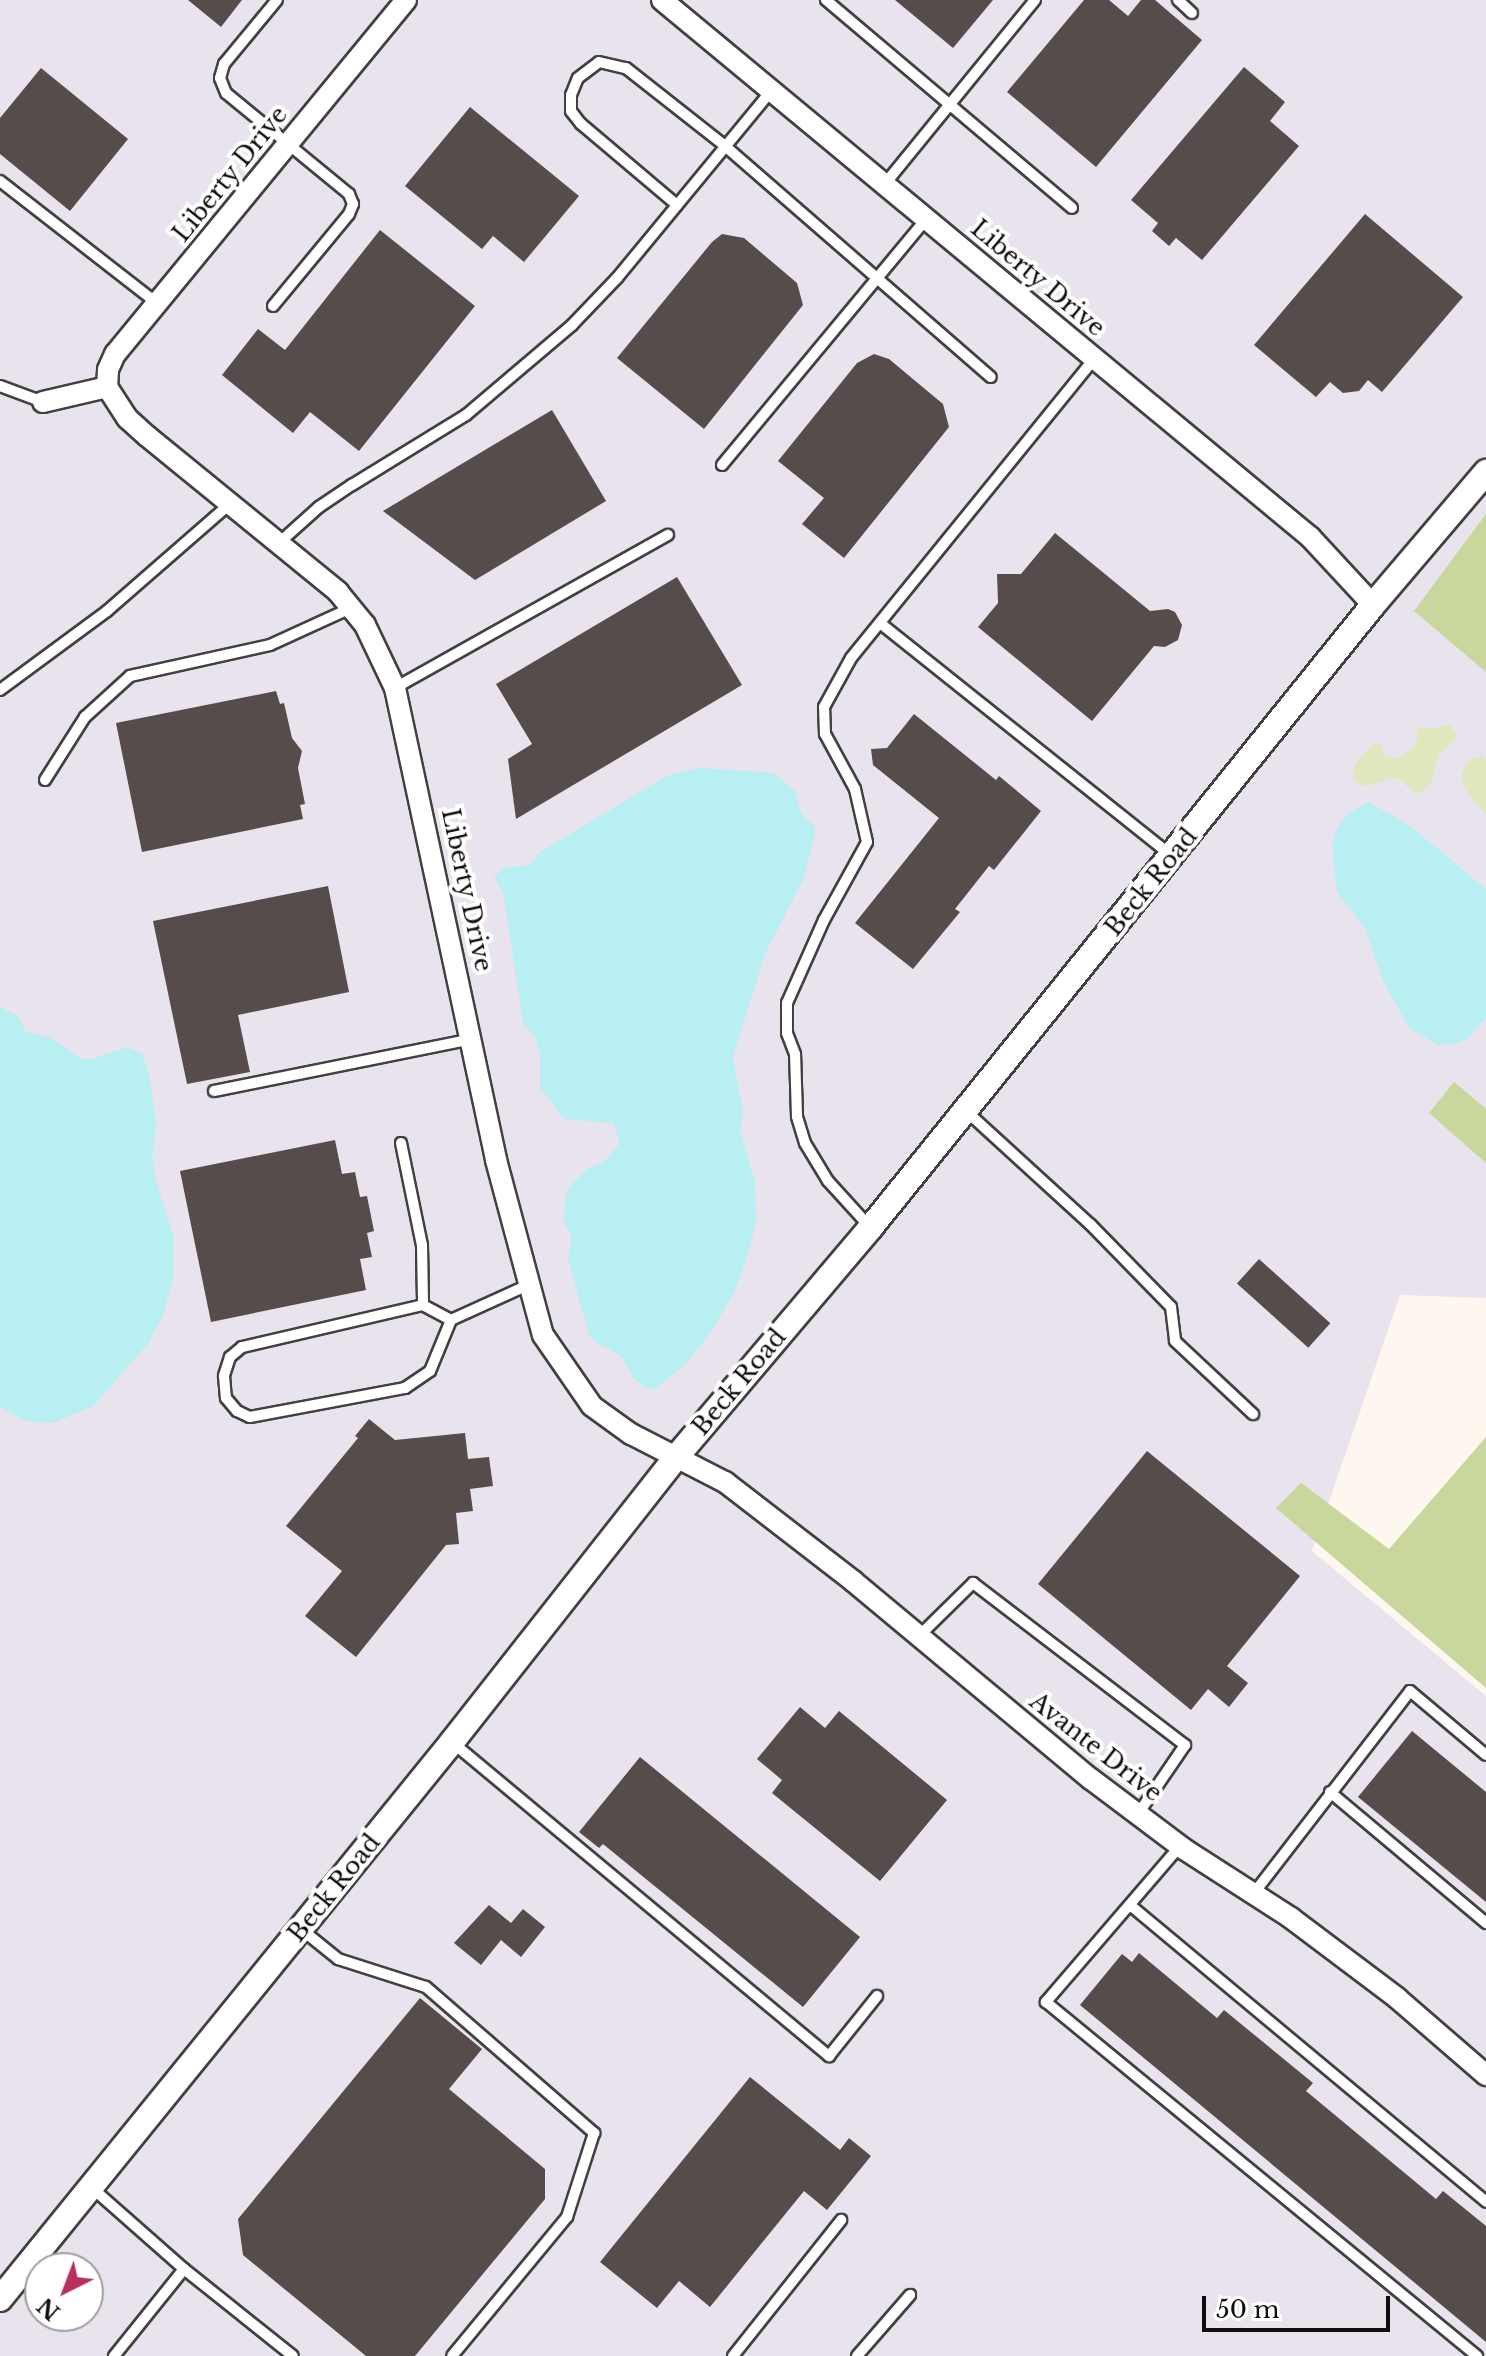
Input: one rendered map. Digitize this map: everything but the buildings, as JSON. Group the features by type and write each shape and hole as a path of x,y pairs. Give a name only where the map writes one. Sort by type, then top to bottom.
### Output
{"street":[{"name":"Liberty Drive","path":"406,0 115,354 108,370 107,387 127,418 338,592 365,625 395,688 496,1160 543,1335 592,1406 631,1434 677,1456"},
{"name":"Liberty Drive","path":"662,0 1310,537 1373,605"},
{"path":"43,402 107,387"},
{"name":"Beck Road","path":"0,2299 452,1742 677,1456 871,1227 1373,605 1486,472"},
{"name":"Avante Drive","path":"677,1456 725,1482 1138,1814 1180,1846 1254,1893 1397,1998 1486,2075"}],"lane":[{"path":"273,306 349,214 353,204 349,194 226,93 220,78 224,64 277,0"},
{"path":"826,0 1072,208"},
{"path":"884,185 1035,0"},
{"path":"1178,0 1192,13"},
{"path":"677,205 581,124 571,111 571,95 578,78 599,62 615,63 626,68 725,146 991,377"},
{"path":"280,542 319,507 466,415 572,325 617,278 771,91"},
{"path":"0,181 158,304"},
{"path":"722,465 926,219"},
{"path":"871,1227 828,1181 805,1143 797,1116 795,1054 787,1033 787,1003 824,920 867,842 855,789 825,734 824,707 851,658 1094,359"},
{"path":"0,386 43,402"},
{"path":"0,690 107,611 231,503"},
{"path":"395,688 668,535"},
{"path":"45,780 85,717 130,676 270,645 351,608"},
{"path":"880,623 1172,857"},
{"path":"214,1091 472,1039"},
{"path":"965,1110 1090,1224 1171,1307 1175,1341 1253,1414"},
{"path":"401,1143 422,1245 423,1305"},
{"path":"451,1320 423,1305 242,1347 230,1357 224,1376 226,1398 237,1411 250,1417 405,1388 430,1371 443,1348 451,1320 528,1285"},
{"path":"919,1636 973,1583 1185,1745 1138,1814"},
{"path":"1254,1893 1410,1691 1486,1755"},
{"path":"452,1742 829,2056 877,1996"},
{"path":"1330,1792 1486,1923"},
{"path":"1180,1846 1046,2002 1477,2356"},
{"path":"1130,1905 1486,2202"},
{"path":"301,1929 338,1959 426,1987 594,2133 567,2217 452,2356"},
{"path":"91,2187 184,2269 293,2356"},
{"path":"733,2356 841,2220"},
{"path":"114,2356 184,2269"},
{"path":"857,2356 910,2295"}],"shaded area":[{"path":"0,0 1486,0 1486,1298 1400,1295 1312,1551 1486,1696 1486,2356 0,2356"}],"green space":[{"path":"1486,514 1486,672 1414,611"},
{"path":"1448,724 1457,733 1438,755 1433,779 1421,793 1414,793 1399,779 1390,778 1366,786 1357,783 1353,776 1355,764 1374,744 1380,743 1386,757 1398,758 1414,747 1418,737 1416,727 1434,729"},
{"path":"1481,756 1486,759 1486,815 1465,789 1461,776 1469,760"},
{"path":"1454,1082 1486,1109 1486,1163 1429,1113"},
{"path":"1486,1437 1486,1688 1276,1508 1301,1483 1389,1549"}],"water":[{"path":"699,768 774,773 795,791 801,813 815,827 815,833 803,880 765,954 733,1057 743,1113 740,1132 755,1181 756,1223 750,1247 734,1293 711,1332 685,1365 654,1389 646,1388 633,1378 621,1356 589,1335 568,1259 572,1237 564,1222 565,1198 569,1187 587,1169 605,1161 620,1143 613,1123 564,1119 540,1088 540,1053 535,1037 523,1023 503,892 494,877 504,868 529,865 540,852 666,776"},
{"path":"1369,802 1410,826 1486,889 1486,1018 1468,1038 1456,1044 1438,1045 1410,1029 1384,983 1365,929 1337,892 1332,845 1337,828 1347,814"},
{"path":"0,1007 17,1015 26,1032 51,1038 80,1058 93,1059 126,1047 142,1053 149,1074 156,1124 152,1160 157,1162 153,1164 155,1178 174,1237 173,1278 163,1315 147,1345 93,1406 53,1423 26,1421 0,1407"}]}
